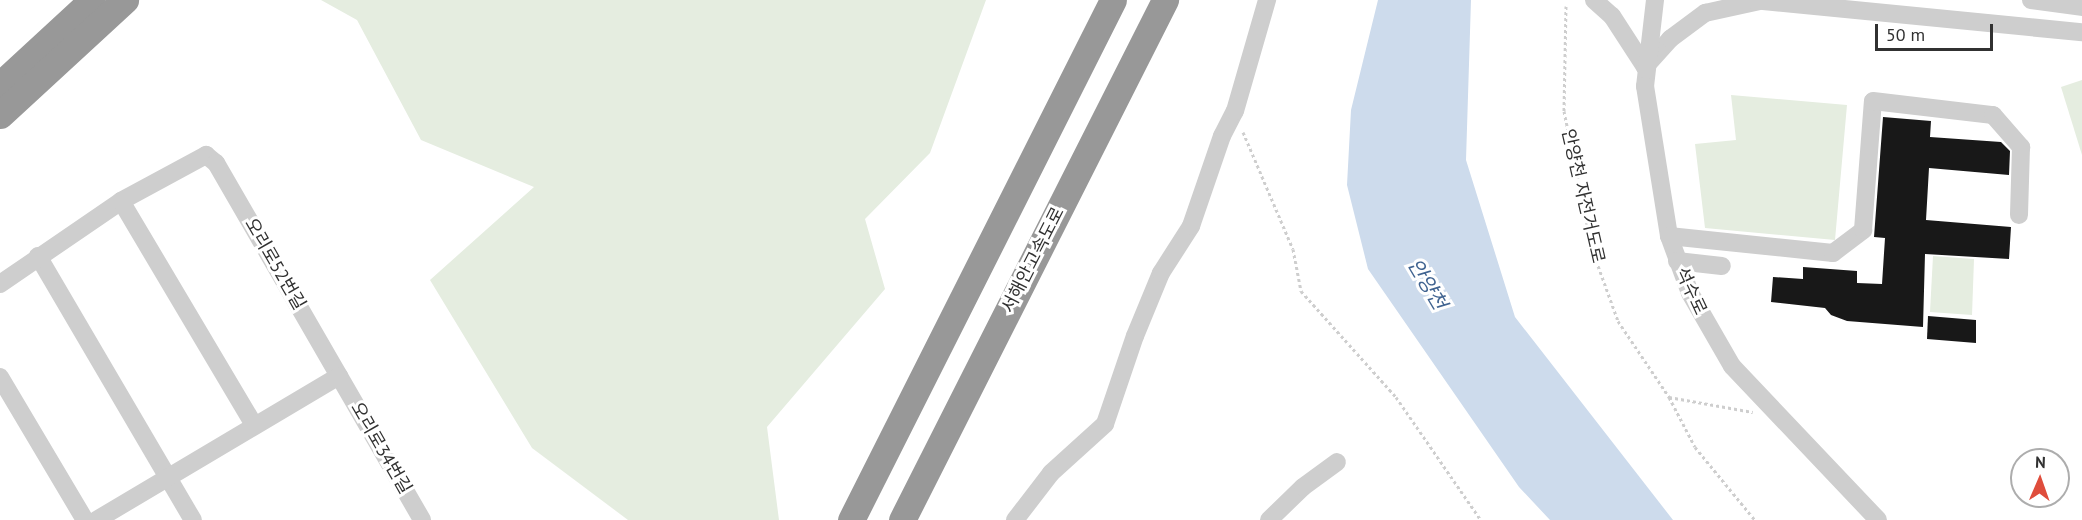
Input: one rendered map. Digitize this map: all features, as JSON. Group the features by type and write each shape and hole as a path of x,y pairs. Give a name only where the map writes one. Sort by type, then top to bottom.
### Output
{"highway":[{"path":"0,85 92,0"},
{"path":"0,115 125,0"},
{"path":"851,520 1113,0"},
{"name":"서해안고속도로","path":"902,520 1165,0"}],"street":[{"path":"1015,520 1051,473 1105,424 1135,336 1161,273 1191,226 1222,136 1236,111 1267,0"},
{"path":"1594,0 1612,16 1646,67 1670,39 1705,13 1756,1 2082,32"},
{"name":"석수로","path":"1655,0 1646,67 1650,124 1669,236 1677,261 1704,320 1732,366 1878,520"},
{"path":"2031,0 2082,7"},
{"path":"1669,236 1833,253 1863,230 1873,101 1993,115 2021,147 2019,215"},
{"name":"오리로52번길","path":"0,284 121,201 206,155 216,163 339,376"},
{"path":"121,201 254,425"},
{"path":"38,256 193,520"},
{"path":"1677,261 1722,266"},
{"path":"96,520 339,376"},
{"name":"오리로34번길","path":"339,376 422,520"},
{"path":"0,377 85,520"},
{"path":"1269,520 1303,487 1338,462"}],"path":[{"name":"안양천 자전거도로","path":"1566,6 1564,111 1592,249 1618,321 1669,397 1695,447 1755,520"},
{"path":"1236,111 1245,139 1293,249 1301,291 1396,397 1481,520"},
{"path":"1669,397 1780,417"}],"shaded area":[{"path":"321,0 986,0 930,153 865,219 885,289 767,427 779,520 628,520 532,448 430,280 534,187 421,140 357,20"},
{"path":"2082,80 2082,155 2061,87"},
{"path":"1731,95 1847,105 1835,240 1705,228 1695,144 1736,140"},
{"path":"1933,256 1974,259 1972,315 1930,312"}],"water":[{"name":"안양천","path":"1378,0 1471,0 1466,160 1515,317 1673,520 1550,520 1519,487 1368,269 1347,185 1351,110"}],"building":[{"path":"1883,117 1931,121 1930,137 2001,142 2010,151 2009,175 1929,168 1926,220 2011,227 2009,259 1925,254 1923,327 1847,321 1831,315 1825,308 1771,302 1773,277 1803,279 1803,267 1857,271 1857,283 1882,284 1885,238 1874,237"},
{"path":"1928,316 1976,320 1976,343 1927,339"}]}
